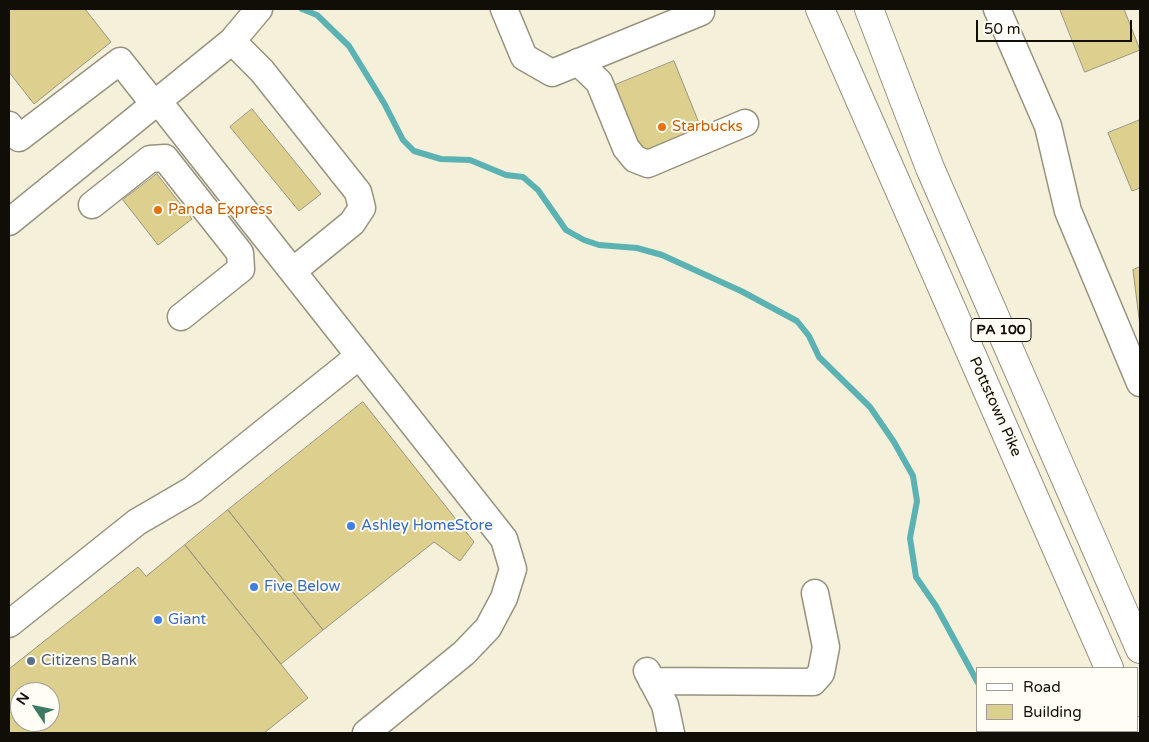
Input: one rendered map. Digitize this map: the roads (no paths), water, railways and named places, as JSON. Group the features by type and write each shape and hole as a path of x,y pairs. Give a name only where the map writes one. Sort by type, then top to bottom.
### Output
{"highway":[{"name":"Pottstown Pike","path":"820,9 1109,667"},
{"name":"PA 100","path":"869,9 930,168 1140,648"}],"street":[{"path":"9,222 232,41 259,9"},
{"path":"504,9 524,57 552,73 701,12 700,9"},
{"path":"998,9 1048,126 1068,211 1140,383"},
{"path":"232,41 262,71 358,192 362,208 352,223 292,271"},
{"path":"9,125 19,138 120,61 156,102 292,271 504,539 513,569 504,598 488,628 464,653 366,733"},
{"path":"578,62 599,82 626,148 635,159 648,164 745,124"},
{"path":"92,205 150,158 165,158 240,253 241,269 182,317"},
{"path":"9,624 137,522 192,490 360,356"},
{"path":"671,733 665,705 650,676 813,682 822,673 826,647 815,593"}],"waterway":[{"path":"302,9 317,15 349,46 384,103 403,140 414,151 441,159 470,160 506,175 523,177 538,190 566,230 584,240 599,245 637,248 662,255 741,291 797,321 809,336 819,357 870,407 894,442 913,476 917,501 910,538 916,577 936,606 976,679"}],"place":[{"name":"Starbucks","path":"662,127"},
{"name":"Panda Express","path":"158,210"},
{"name":"Ashley HomeStore","path":"351,526"},
{"name":"Five Below","path":"254,587"},
{"name":"Giant","path":"158,620"},
{"name":"Citizens Bank","path":"31,661"}]}
